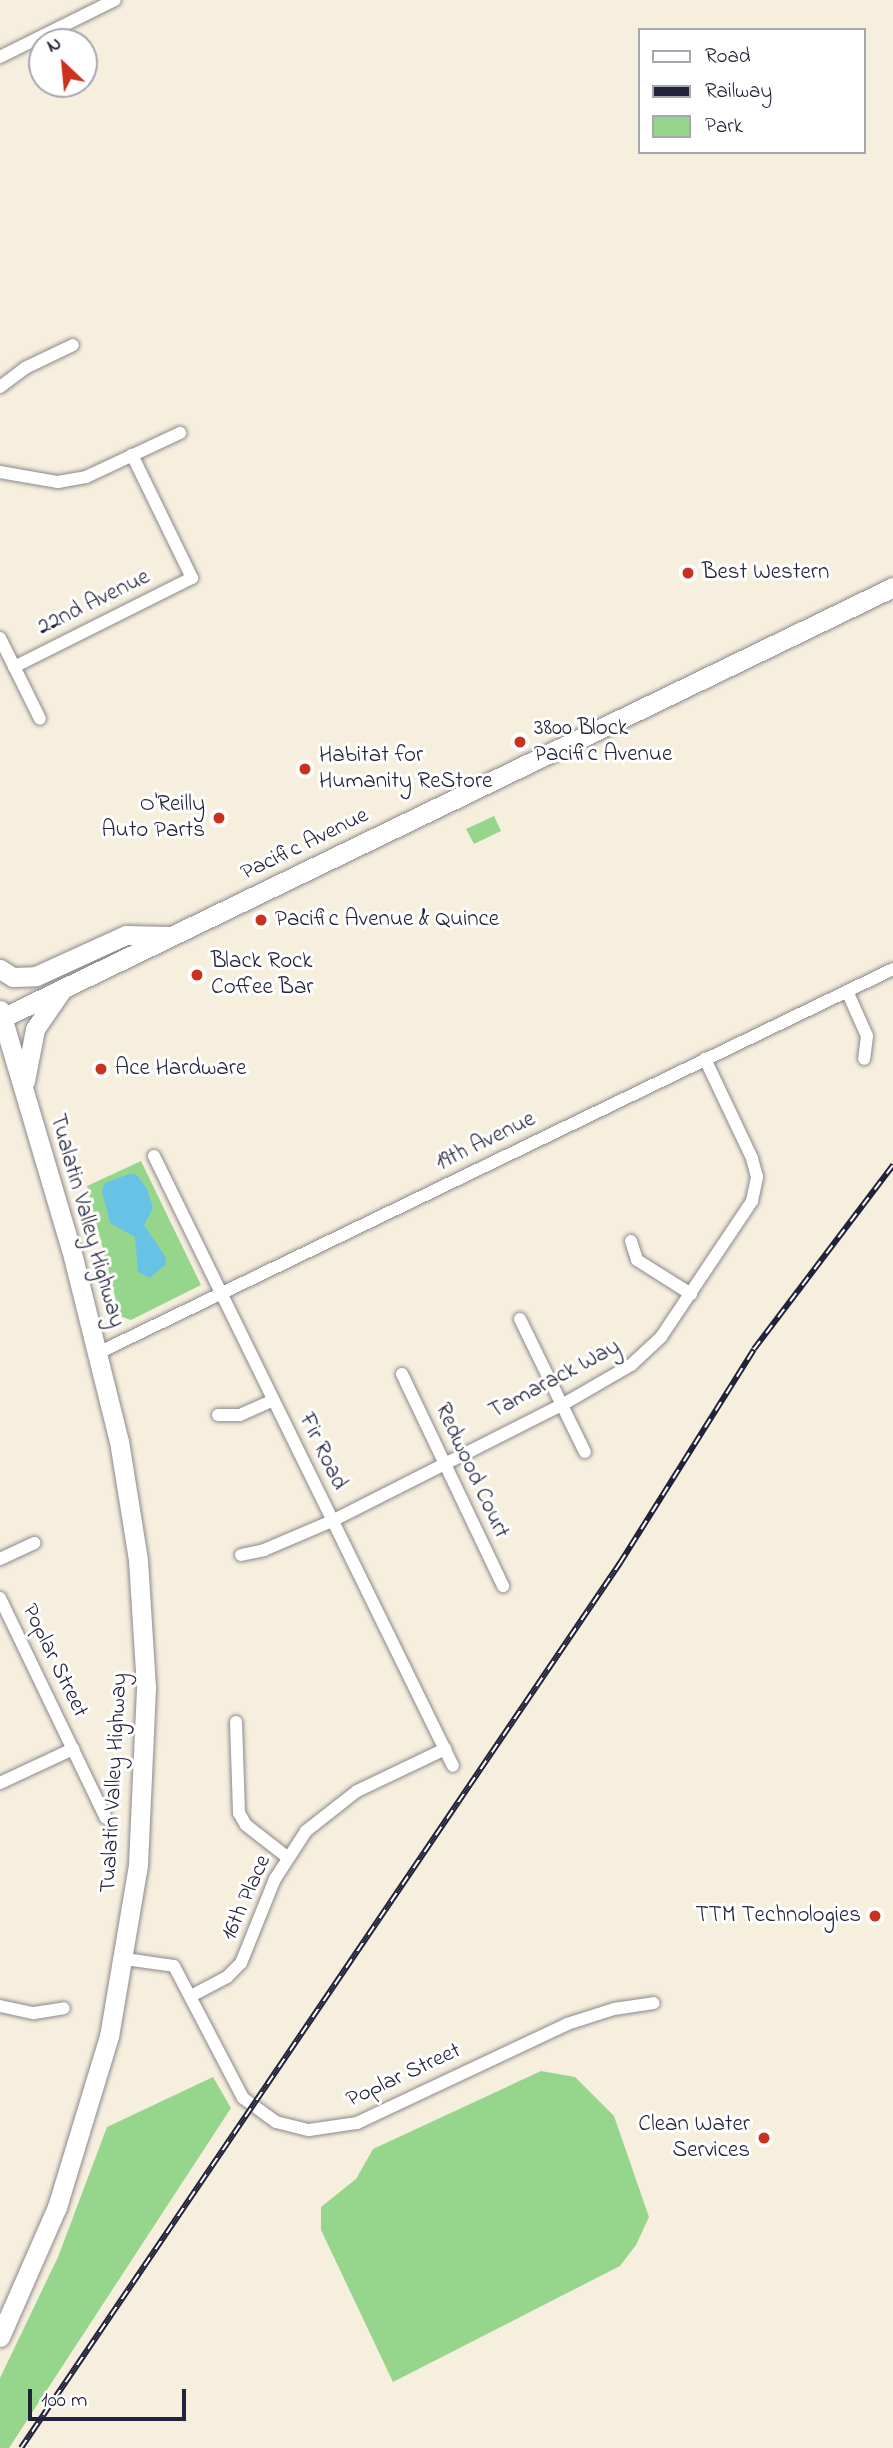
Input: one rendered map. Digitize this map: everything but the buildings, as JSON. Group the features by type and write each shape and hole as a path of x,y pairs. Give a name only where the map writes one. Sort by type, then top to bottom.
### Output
{"highway":[{"name":"Pacific Avenue","path":"1,1014 62,990 893,587"},
{"path":"0,969 13,977 36,976 126,935 172,936"},
{"path":"0,1069 24,1089 35,1029 62,990"},
{"name":"Tualatin Valley Highway","path":"0,2337 75,2159 110,2036 125,1958 143,1816 145,1656 134,1530 97,1353 1,1014"}],"street":[{"path":"0,57 115,0"},
{"path":"0,387 25,368 73,345"},
{"path":"0,472 58,482 86,477 180,433"},
{"name":"22nd Avenue","path":"14,667 192,578 132,455"},
{"path":"0,638 40,719"},
{"name":"19th Avenue","path":"97,1353 893,969"},
{"path":"847,992 867,1036 864,1059"},
{"name":"Tamarack Way","path":"241,1555 264,1550 332,1521 443,1461 562,1405 631,1365 662,1337 752,1201 757,1177 752,1158 705,1059"},
{"name":"Fir Road","path":"154,1156 453,1766"},
{"path":"631,1241 637,1261 691,1294"},
{"path":"520,1319 584,1451"},
{"name":"Redwood Court","path":"402,1374 503,1586"},
{"path":"218,1415 240,1415 273,1400"},
{"path":"0,1559 35,1543"},
{"name":"Poplar Street","path":"0,1598 106,1818"},
{"path":"236,1722 239,1814 246,1825 287,1857"},
{"path":"0,1783 73,1749"},
{"name":"16th Place","path":"191,1996 227,1978 241,1963 287,1857 329,1810 357,1791 445,1749"},
{"name":"Poplar Street","path":"125,1958 174,1966 243,2098 276,2122 309,2130 357,2123 577,2021 654,2003"},
{"path":"0,2006 34,2013 64,2008"}],"green space":[{"path":"494,816 501,831 474,844 466,829"},
{"path":"141,1161 201,1285 131,1320 120,1316 87,1186"},
{"path":"541,2071 575,2077 614,2116 649,2217 636,2245 620,2266 393,2382 321,2230 321,2207 356,2179 373,2149"},
{"path":"213,2077 231,2108 9,2448 0,2448 0,2378 58,2257 107,2127"}],"water":[{"path":"129,1174 137,1175 147,1189 153,1208 144,1225 165,1256 166,1264 150,1278 138,1272 135,1237 110,1223 102,1191 105,1183"}],"railway":[{"path":"21,2448 620,1563 754,1349 893,1165"}],"place":[{"name":"Best Western","path":"688,573"},
{"name":"3800 Block Pacific Avenue","path":"520,742"},
{"name":"Habitat for Humanity ReStore","path":"305,769"},
{"name":"O'Reilly Auto Parts","path":"219,818"},
{"name":"Pacific Avenue & Quince","path":"261,920"},
{"name":"Black Rock Coffee Bar","path":"197,975"},
{"name":"Ace Hardware","path":"101,1069"},
{"name":"TTM Technologies","path":"875,1916"},
{"name":"Clean Water Services","path":"764,2138"}]}
